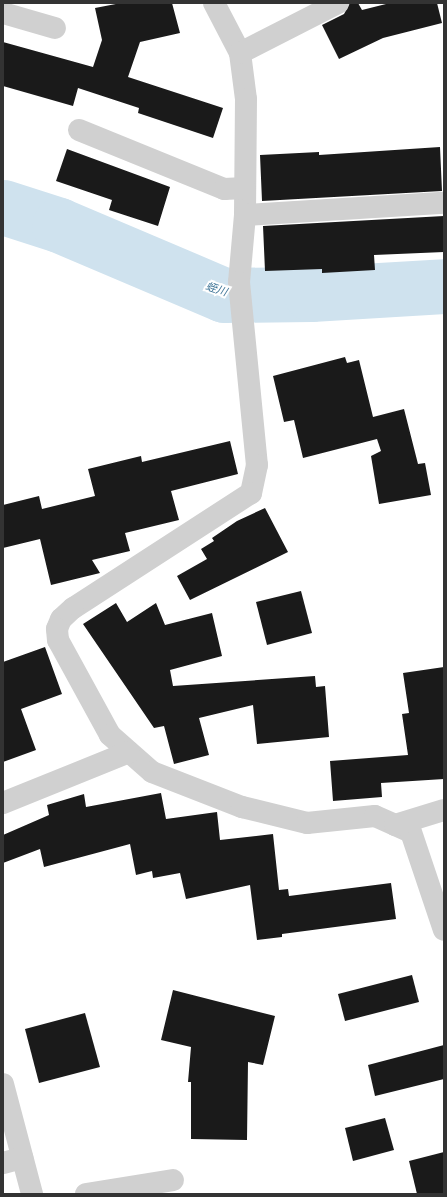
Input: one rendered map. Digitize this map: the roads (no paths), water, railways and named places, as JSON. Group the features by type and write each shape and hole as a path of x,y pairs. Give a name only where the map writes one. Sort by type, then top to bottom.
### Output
{"street":[{"path":"214,3 240,53 246,99 245,215 239,282 257,465 251,493 73,608 61,619 57,629 58,640 110,735 152,772 242,807 307,823 375,816 411,832 444,930"},
{"path":"240,53 338,3"},
{"path":"3,13 55,28"},
{"path":"79,130 224,189 245,188"},
{"path":"245,215 444,203"},
{"path":"3,802 129,752"},
{"path":"395,825 444,810"},
{"path":"3,1084 13,1161 32,1194"},
{"path":"86,1194 173,1180"}],"waterway":[{"name":"蛭川","path":"3,207 59,225 224,295 311,294 444,286"}]}
